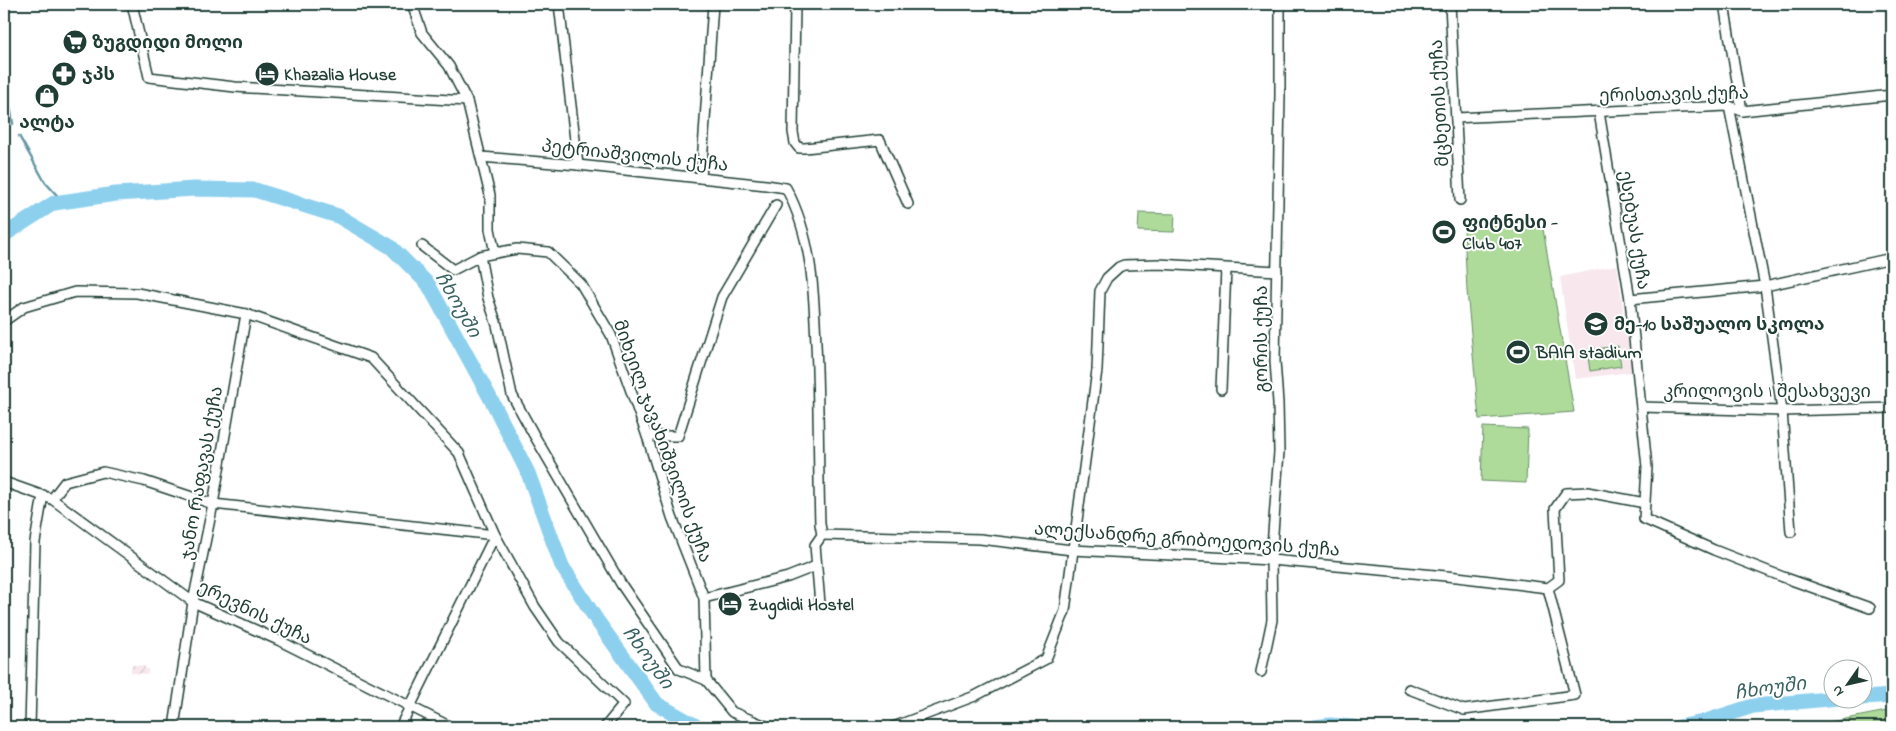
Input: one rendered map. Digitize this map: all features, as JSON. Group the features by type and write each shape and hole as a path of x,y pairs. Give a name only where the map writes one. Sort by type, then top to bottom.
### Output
{"street":[{"path":"132,4 149,77 235,87 467,101"},
{"path":"412,4 422,33 449,66 467,101 490,195 490,229 495,253"},
{"path":"559,4 578,164"},
{"path":"701,178 714,4"},
{"path":"795,4 793,132 795,143 799,148 880,140 908,204"},
{"name":"გორის ქუჩა","path":"1261,672 1272,620 1271,560 1279,452 1278,403 1274,361 1278,271 1280,4"},
{"name":"მცხეთის ქუჩა","path":"1450,4 1460,200"},
{"path":"1724,4 1742,111"},
{"name":"ერისთავის ქუჩა","path":"1456,118 1729,106 1742,111 1892,95"},
{"path":"1729,106 1765,286 1782,410 1791,532"},
{"name":"ესებუას ქუჩა","path":"1599,112 1630,298 1647,467 1644,519 1714,550 1870,608"},
{"name":"პეტრიაშვილის ქუჩა","path":"481,157 578,164 786,188 796,208 806,239 814,302 818,382 820,524 822,534"},
{"path":"647,436 678,436 722,297 776,205"},
{"name":"მიხეილ ჯავახიშვილის ქუჩა","path":"422,246 453,270 480,256 495,253 517,249 548,252 581,284 611,335 647,436 672,517 704,598 706,680"},
{"path":"480,256 488,298 497,324 512,395 621,584 679,669 706,680 732,712 768,727"},
{"path":"1630,298 1765,286 1892,258"},
{"path":"893,727 975,696 1046,659 1065,612 1097,370 1100,291 1103,283 1114,270 1124,265 1159,264 1278,271"},
{"path":"1222,389 1226,269"},
{"path":"4,321 24,307 75,292 137,293 246,314 371,358 459,453 495,535 535,607 559,642 624,704 605,727"},
{"name":"ჯანო რაფავას ქუჩა","path":"174,727 193,602 213,504 246,314"},
{"name":"კრილოვის I შესახვევი","path":"1641,407 1782,410 1892,408"},
{"path":"52,499 65,482 103,472 144,481 213,504 495,535"},
{"name":"ერევნის ქუჩა","path":"4,482 52,499 193,602 278,640 451,727"},
{"path":"1409,689 1464,710 1574,695 1548,588 1559,580 1555,509 1566,493 1587,492 1645,503"},
{"path":"30,727 35,542 42,495"},
{"path":"820,604 815,545 822,534"},
{"name":"ალექსანდრე გრიბოედოვის ქუჩა","path":"822,534 980,539 1072,550 1271,560 1457,577 1548,588"},
{"path":"400,727 495,535"},
{"path":"704,598 788,577 816,566"}],"shaded area":[{"name":"მე-10 საშუალო სკოლა","path":"1617,265 1632,372 1575,379 1560,277"},
{"path":"132,665 145,666 145,669 148,669 148,674 131,673"}],"green space":[{"path":"1139,213 1175,214 1174,232 1138,231"},
{"name":"BAIA stadium","path":"1542,223 1574,412 1479,419 1467,291 1464,227"},
{"path":"1618,346 1621,366 1590,371 1587,350"},
{"path":"1483,427 1528,429 1526,483 1481,481"},
{"path":"1892,710 1892,727 1804,727"}],"waterway":[{"path":"4,71 13,124"},
{"path":"19,136 45,182 63,202"},
{"name":"ჩხოუში","path":"4,235 54,203 116,194 194,189 255,190 338,216 391,247 428,284 494,405 528,473 562,566 598,622 657,704 698,727"},
{"name":"ჩხოუში","path":"1874,697 1892,696"},
{"name":"ჩხოუში","path":"1679,727 1703,722 1753,706 1824,699"},
{"name":"ჩხოუში","path":"1315,727 1330,725 1354,727"}],"place":[{"name":"ზუგდიდი მოლი","path":"75,42"},
{"name":"ჯპს","path":"64,74"},
{"name":"Khazalia House","path":"267,74"},
{"name":"ალტა","path":"47,96"},
{"name":"ფიტნესი - Club 407","path":"1444,232"},
{"name":"მე-10 საშუალო სკოლა","path":"1596,324"},
{"name":"BAIA stadium","path":"1518,352"},
{"name":"Zugdidi Hostel","path":"730,604"}]}
